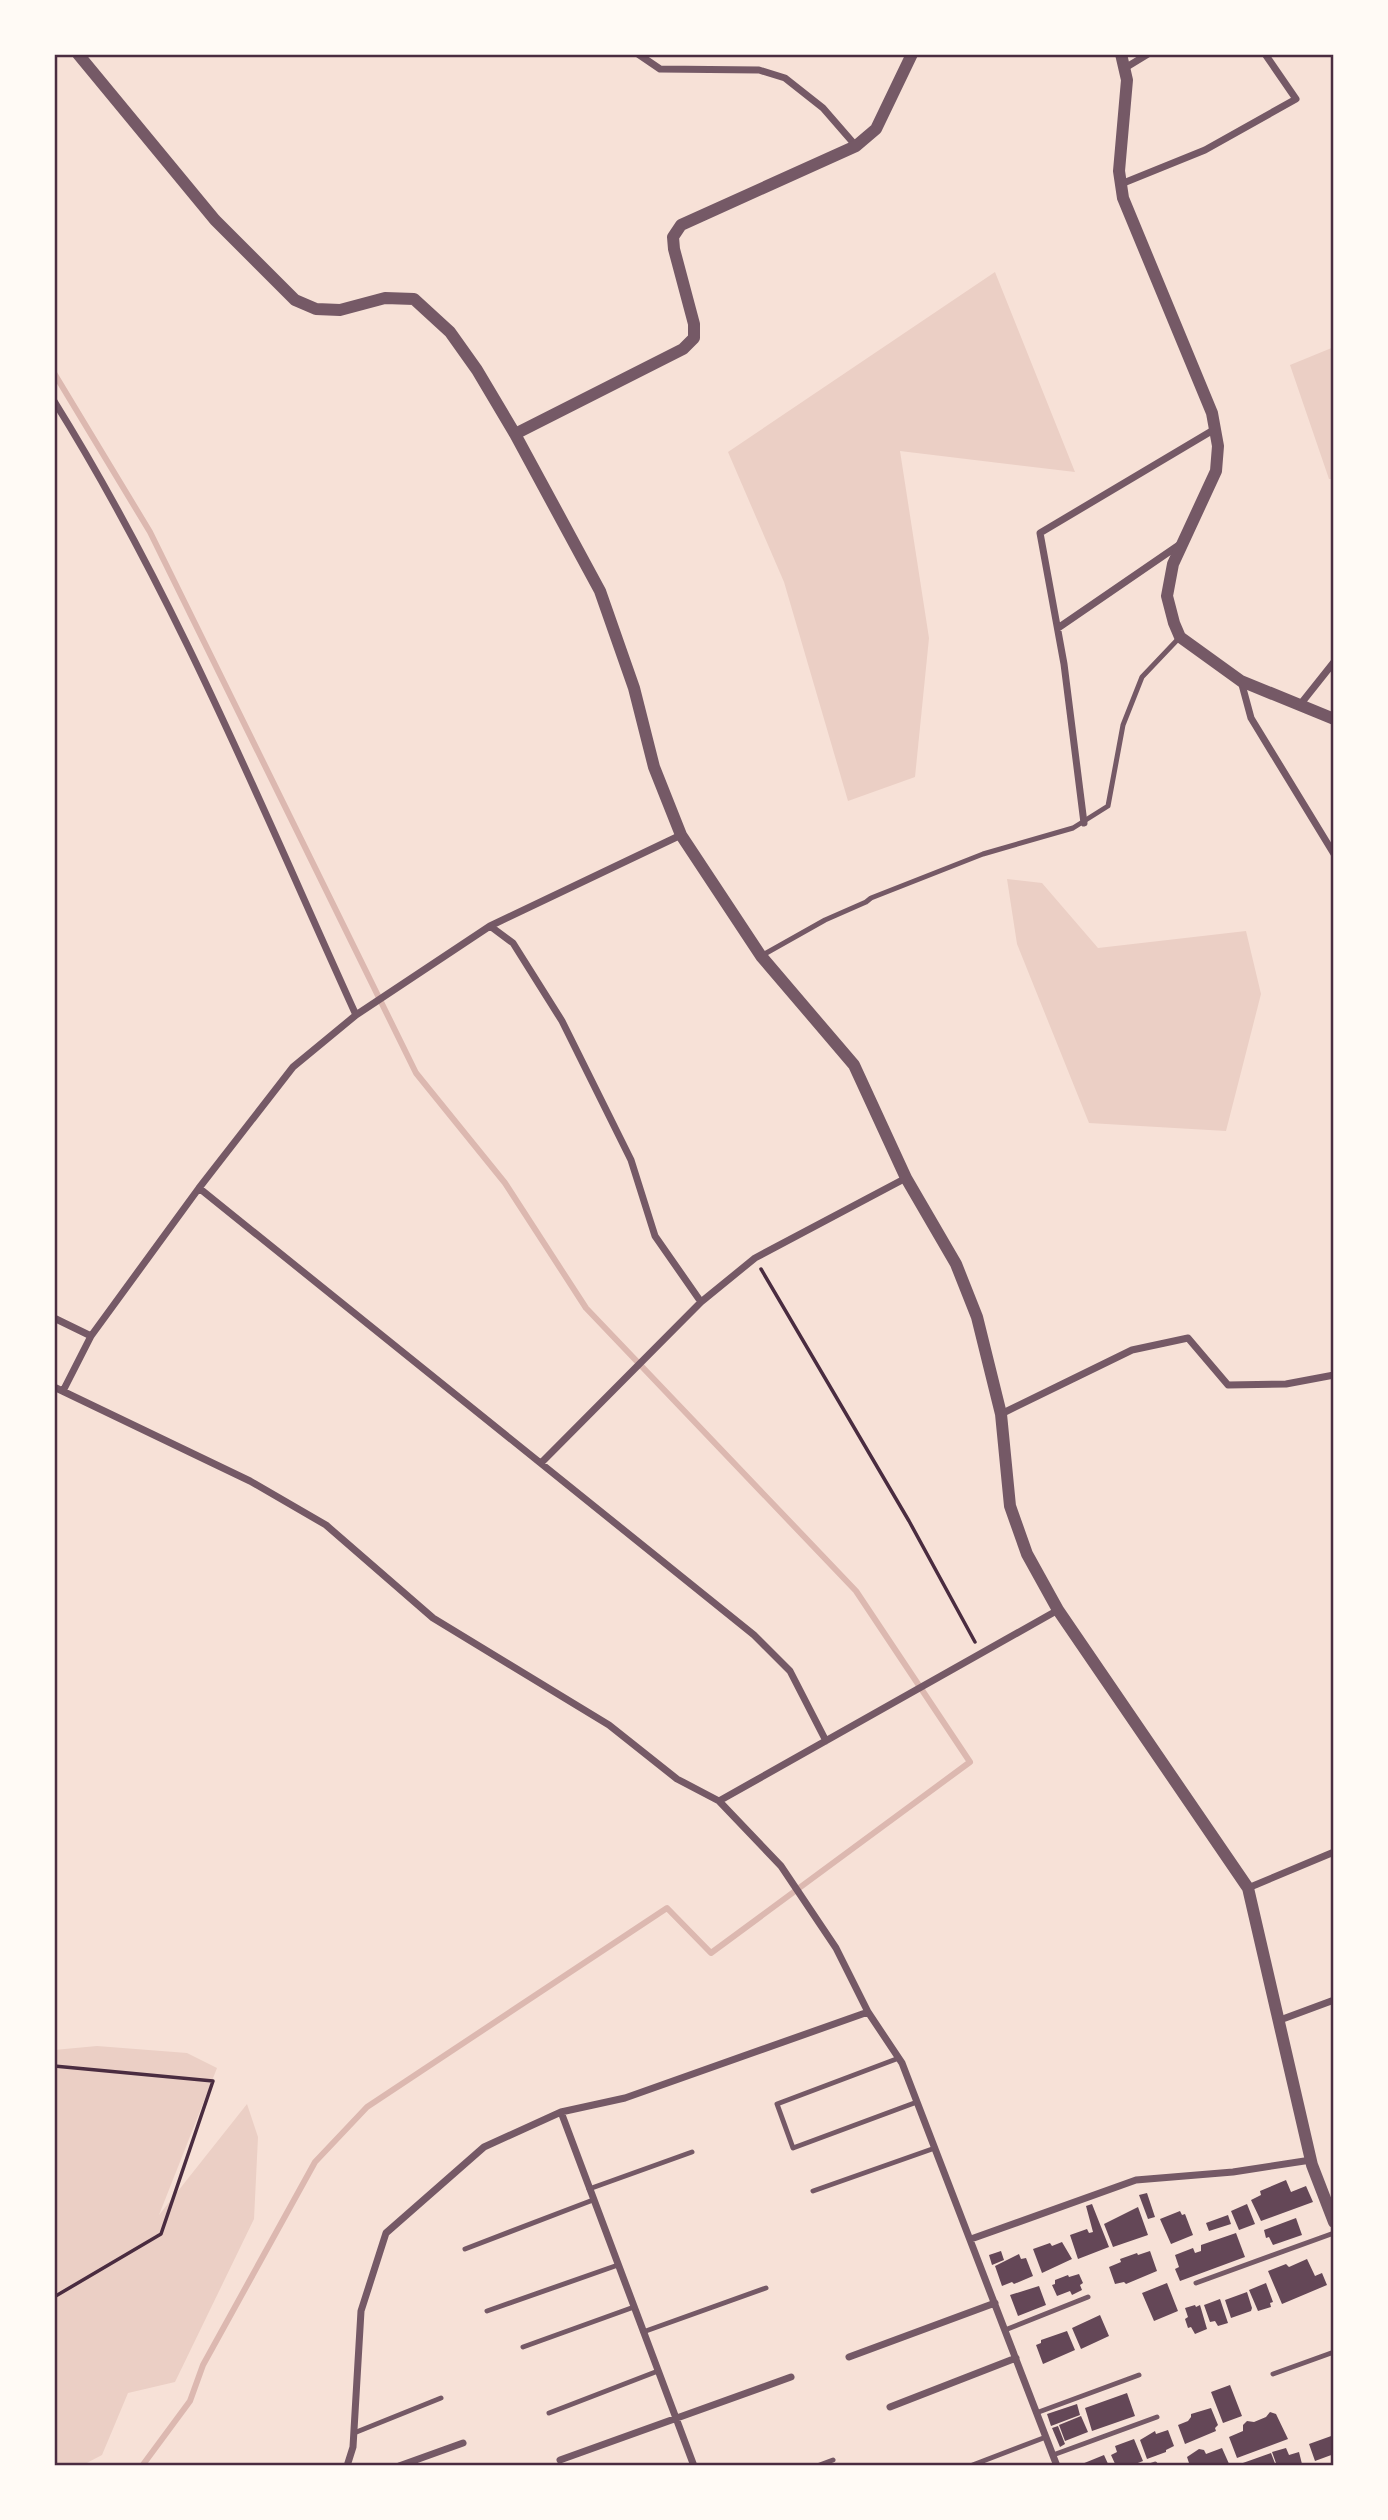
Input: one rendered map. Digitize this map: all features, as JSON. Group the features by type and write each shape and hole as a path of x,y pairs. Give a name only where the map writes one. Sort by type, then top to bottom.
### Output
{"street":[{"path":"78,54 215,219 295,300 316,309 340,310 385,298 414,299 450,332 477,370 515,433 600,592 634,688 654,767 681,835 761,956 854,1065 906,1178 956,1264 977,1317 1001,1414 1010,1506 1027,1554 1058,1610 1248,1888 1311,2160 1332,2214"},
{"path":"638,54 660,68 759,70 785,78 823,108 856,146"},
{"path":"515,433 683,349 694,338 694,324 674,249 673,237 681,225 856,146 876,129 912,54"},
{"path":"1121,54 1127,80 1119,171 1123,198 1212,413 1218,446 1216,471 1173,564 1167,596 1180,637 1241,681 1299,707 1334,719"},
{"path":"1125,68 1148,54"},
{"path":"1121,184 1205,150 1296,99 1265,54"},
{"path":"54,401 95,467 200,672 356,1015"},
{"path":"1084,823 1064,664 1040,533 1215,429"},
{"path":"1058,628 1183,542"},
{"path":"1299,707 1334,662"},
{"path":"1241,681 1251,718 1334,854"},
{"path":"63,1391 91,1336 199,1188 293,1067 356,1015 490,926 681,835"},
{"path":"490,926 513,943 562,1021 631,1160 655,1236 701,1302"},
{"path":"541,1463 701,1302 755,1258 906,1178"},
{"path":"199,1188 754,1635 790,1671 826,1741"},
{"path":"54,1318 91,1336"},
{"path":"1001,1414 1132,1350 1188,1338 1228,1385 1286,1384 1334,1375"},
{"path":"54,1387 250,1481 326,1525 433,1618 609,1725 677,1779 719,1801 781,1866 835,1948 868,2012 899,2059 936,2148 1056,2466"},
{"path":"719,1801 1058,1610"},
{"path":"1248,1888 1334,1852"},
{"path":"1280,2020 1334,2000"},
{"path":"347,2466 353,2447 361,2311 386,2233 484,2147 561,2112 625,2098 868,2012"},
{"path":"561,2112 694,2466"},
{"path":"971,2239 1136,2180 1233,2172 1311,2160"},
{"path":"849,2357 995,2303"},
{"path":"890,2407 1016,2358"},
{"path":"561,2460 791,2377"},
{"path":"398,2466 463,2443"}],"lane":[{"path":"761,956 871,898 983,854 1073,828 1108,806 1123,726 1142,677 1180,637"},
{"path":"899,2059 776,2104 793,2148 918,2102"},
{"path":"813,2192 936,2148"},
{"path":"589,2189 692,2152"},
{"path":"465,2249 593,2200"},
{"path":"1196,2283 1334,2232"},
{"path":"487,2311 618,2265"},
{"path":"643,2332 766,2288"},
{"path":"1005,2330 1088,2297"},
{"path":"523,2347 634,2307"},
{"path":"1273,2374 1334,2352"},
{"path":"549,2413 658,2371"},
{"path":"1036,2413 1139,2375"},
{"path":"354,2433 441,2398"},
{"path":"1052,2455 1157,2417"},
{"path":"970,2466 1046,2437"},
{"path":"817,2466 833,2460"}],"path":[{"path":"755,1258 895,1497 981,1654"},
{"path":"54,2067 213,2081 161,2234 54,2297"}],"shaded area":[{"path":"995,272 1075,472 900,451 929,638 915,777 848,801 784,582 728,452"},
{"path":"1334,347 1334,479 1329,479 1290,365"},
{"path":"1007,879 1042,883 1098,948 1246,931 1261,994 1226,1131 1089,1123 1017,944"},
{"path":"97,2046 187,2053 217,2068 159,2215 247,2104 258,2137 254,2219 175,2382 128,2393 102,2455 81,2466 54,2466 54,2050"}],"building":[{"path":"1286,2180 1291,2192 1306,2186 1313,2202 1261,2221 1251,2200 1261,2195 1260,2191"},
{"path":"1147,2193 1155,2217 1148,2219 1139,2195"},
{"path":"1092,2204 1109,2247 1078,2259 1070,2235 1087,2229 1089,2233 1093,2232 1086,2206"},
{"path":"1247,2204 1255,2224 1239,2230 1231,2211"},
{"path":"1138,2207 1148,2235 1113,2247 1104,2224"},
{"path":"1180,2211 1182,2215 1185,2214 1193,2235 1171,2244 1160,2219"},
{"path":"1228,2215 1231,2224 1209,2231 1206,2223"},
{"path":"1296,2218 1302,2235 1273,2245 1269,2237 1266,2238 1264,2230"},
{"path":"1236,2233 1245,2257 1180,2281 1175,2269 1179,2267 1175,2255 1193,2248 1195,2253 1201,2251 1201,2245"},
{"path":"1062,2242 1072,2259 1042,2273 1033,2249"},
{"path":"1001,2251 1004,2260 992,2265 989,2255"},
{"path":"1150,2251 1157,2271 1126,2284 1115,2284 1109,2267 1121,2262 1120,2259"},
{"path":"1019,2254 1021,2259 1026,2258 1033,2276 1002,2286 995,2266"},
{"path":"1307,2259 1315,2276 1322,2273 1327,2285 1282,2304 1268,2271 1286,2264 1289,2267"},
{"path":"1079,2274 1083,2283 1080,2285 1082,2290 1072,2295 1070,2291 1057,2296 1052,2285 1055,2280"},
{"path":"1167,2283 1178,2311 1154,2321 1142,2293"},
{"path":"1266,2283 1273,2302 1270,2303 1271,2307 1258,2311 1249,2290"},
{"path":"1039,2286 1046,2305 1018,2316 1010,2295"},
{"path":"1247,2292 1251,2311 1231,2318 1225,2300"},
{"path":"1220,2299 1228,2323 1218,2326 1215,2321 1210,2322 1204,2305"},
{"path":"1200,2305 1207,2329 1195,2334 1191,2327 1188,2328 1185,2308"},
{"path":"1100,2315 1109,2336 1081,2349 1072,2328"},
{"path":"1067,2331 1075,2350 1043,2364 1036,2345 1041,2343 1041,2340"},
{"path":"1230,2385 1242,2416 1223,2423 1211,2392"},
{"path":"1127,2393 1135,2416 1092,2431 1085,2408"},
{"path":"1077,2404 1080,2415 1051,2426 1047,2414"},
{"path":"1211,2408 1218,2425 1216,2431 1185,2444 1178,2425 1188,2421 1191,2414"},
{"path":"1270,2412 1276,2414 1288,2439 1237,2458 1229,2437 1243,2431 1243,2425 1247,2421 1254,2422 1266,2417"},
{"path":"1081,2416 1088,2432 1065,2441 1059,2425"},
{"path":"1058,2426 1065,2444 1060,2447 1052,2428"},
{"path":"1168,2430 1174,2446 1147,2459 1140,2440 1155,2431 1156,2434"},
{"path":"1334,2435 1334,2454 1315,2461 1309,2444"},
{"path":"1134,2439 1143,2461 1130,2466 1116,2466 1111,2455 1117,2452 1115,2446"},
{"path":"1222,2448 1230,2466 1190,2466 1187,2457 1199,2449 1206,2454"},
{"path":"1286,2448 1289,2455 1299,2452 1302,2464 1277,2466 1272,2452"},
{"path":"1271,2453 1276,2466 1240,2466 1240,2464"},
{"path":"1104,2455 1109,2466 1077,2466"}],"waterway":[{"path":"54,373 150,532 416,1073 505,1183 586,1308 856,1591 970,1762 711,1953 667,1908 367,2107 315,2162 203,2365 190,2401 142,2466"}]}
